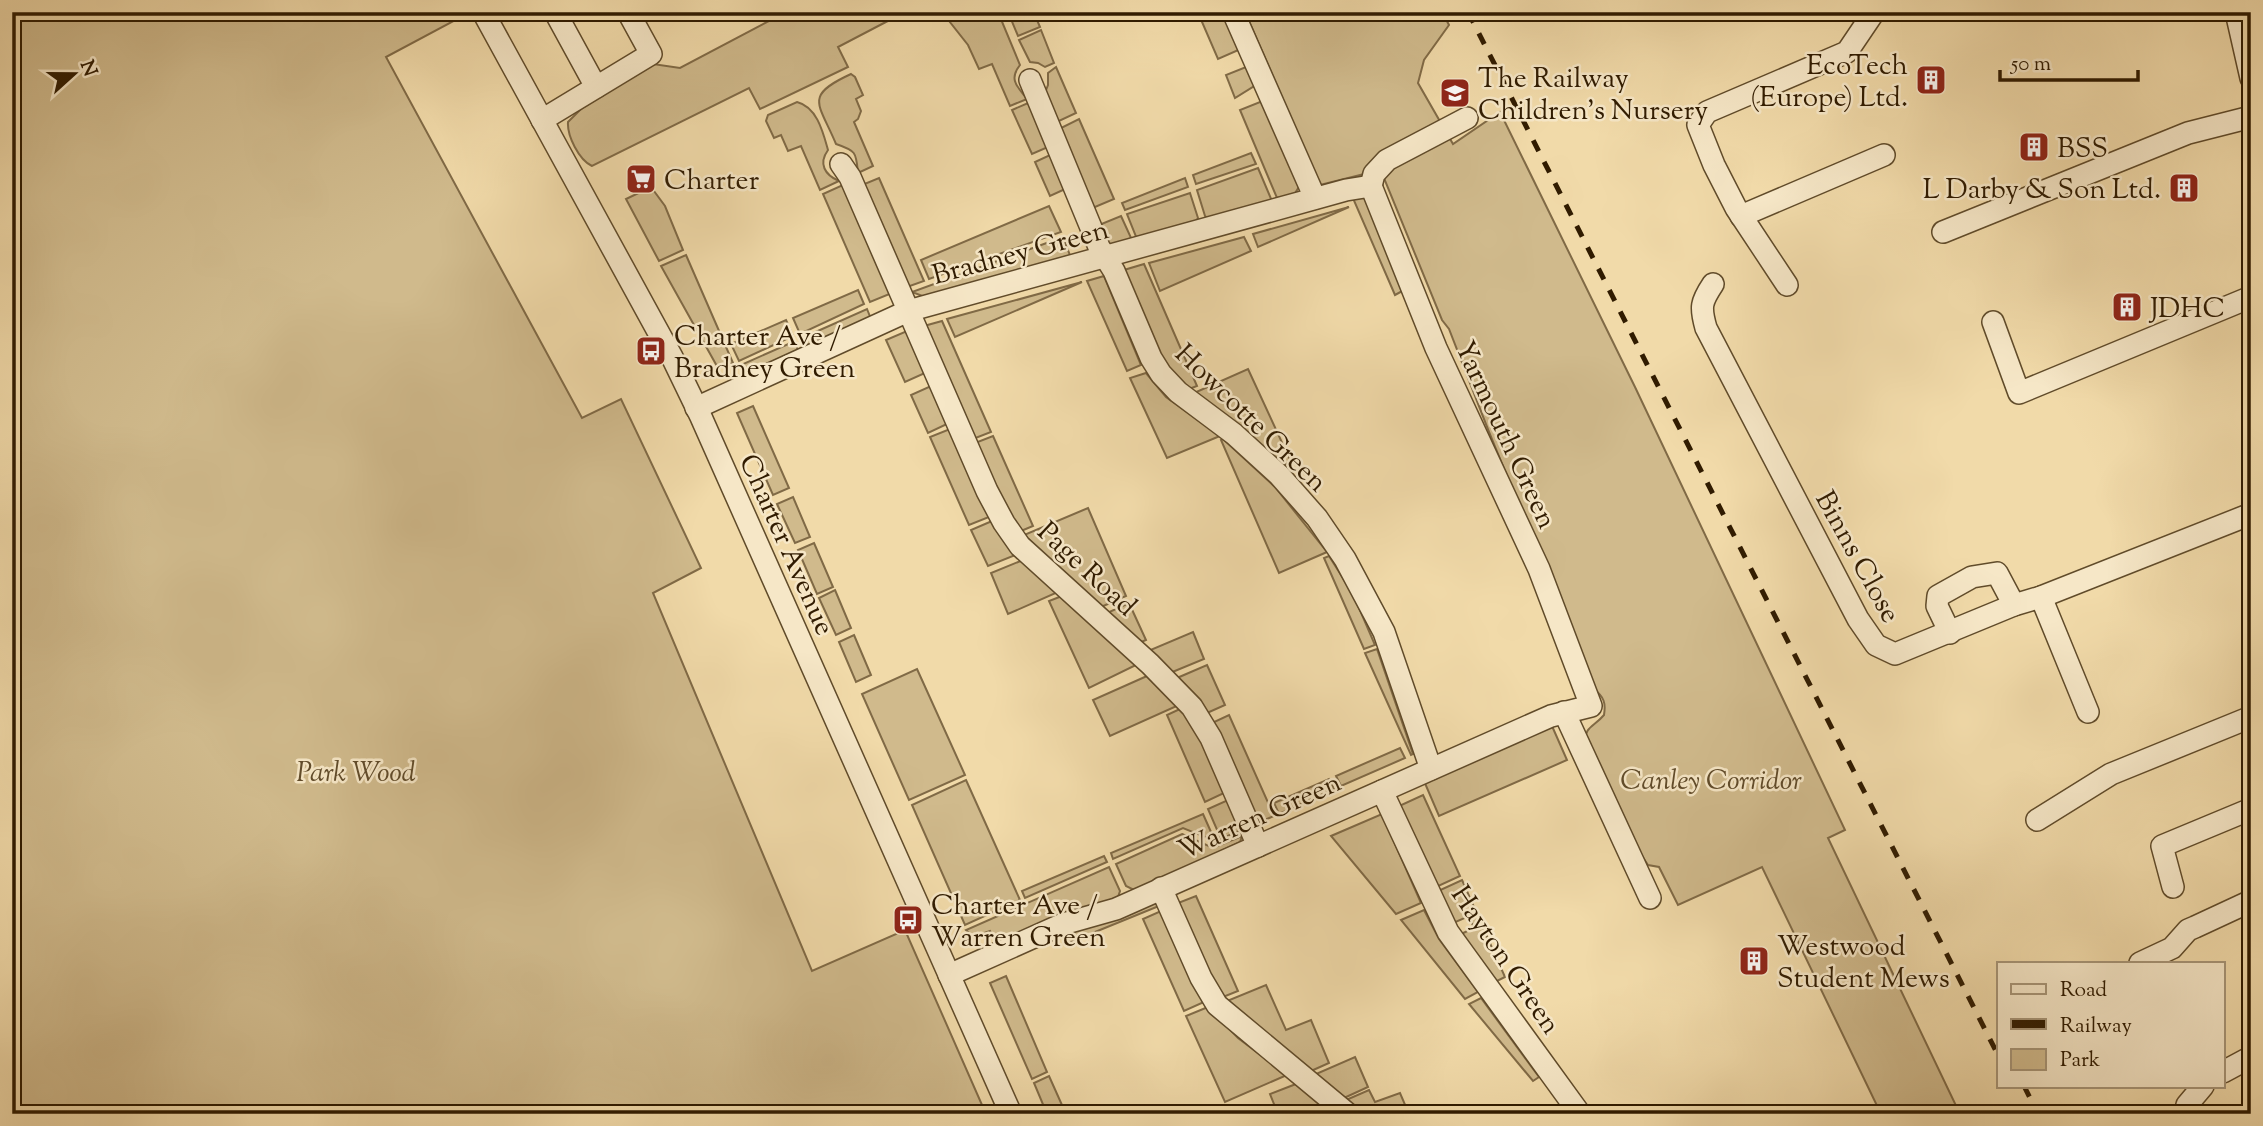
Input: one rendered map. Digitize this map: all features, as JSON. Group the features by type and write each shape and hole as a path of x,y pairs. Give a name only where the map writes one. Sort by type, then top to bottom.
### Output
{"street":[{"name":"Charter Avenue","path":"483,12 672,357 1011,1114"},
{"path":"555,12 596,87"},
{"path":"542,120 652,54 628,12"},
{"path":"1233,12 1315,198"},
{"path":"1787,285 1741,216 1714,165 1698,125 1707,112 1847,52 1874,12"},
{"path":"2236,12 2251,78"},
{"name":"Howcotte Green","path":"1030,80 1104,257 1114,271 1151,358 1161,374 1178,392 1234,434 1279,475 1317,518 1345,559 1384,632 1431,769"},
{"path":"1943,232 2188,132 2251,117"},
{"path":"1371,186 1374,174 1387,160 1467,118"},
{"path":"1741,216 1884,155"},
{"name":"Page Road","path":"841,164 850,177 986,491 1004,523 1020,546 1150,664 1192,707 1211,738 1258,846"},
{"name":"Bradney Green","path":"696,408 908,311 1315,198 1371,186"},
{"name":"Yarmouth Green","path":"1371,186 1436,348 1539,569 1591,706"},
{"name":"Binns Close","path":"1713,284 1704,298 1701,311 1706,328 1858,619 1876,645 1895,654 2251,514"},
{"path":"1993,322 2019,393 2251,298"},
{"path":"1950,633 1937,606 1938,596 1972,577 1997,573 2014,605"},
{"path":"2041,597 2088,712"},
{"name":"Warren Green","path":"949,975 1063,924 1116,909 1564,712 1591,706"},
{"path":"1564,712 1650,898"},
{"path":"2037,820 2111,774 2251,717"},
{"name":"Hayton Green","path":"1382,791 1448,932 1580,1114"},
{"path":"2173,887 2162,846 2251,809"},
{"path":"1161,888 1201,978 1217,1005 1348,1114"},
{"path":"2142,962 2172,948 2195,926 2251,901"},
{"path":"2224,1055 2251,1044"},
{"path":"2224,1072 2251,1058"},
{"path":"2185,1114 2187,1105 2201,1088"}],"green space":[{"name":"Park Wood","path":"12,12 463,12 465,15 386,57 582,418 621,399 701,568 653,593 812,971 905,930 986,1114 12,1114"},
{"path":"786,12 905,12 838,47 848,67 760,109 749,88 592,166 578,153 568,122 581,109 653,64 680,68"},
{"path":"942,12 998,12 1020,65 1016,70 1016,83 1027,99 1010,106 992,64 979,69 968,45"},
{"path":"1008,12 1038,12 1040,27 1018,36"},
{"path":"1206,12 1225,12 1243,48 1218,59 1199,15"},
{"name":"Canley Corridor","path":"1245,12 1442,12 1449,25 1424,60 1418,83 1453,144 1500,112 1635,387 1845,830 1828,838 1960,1114 1881,1114 1762,867 1678,905 1659,867 1648,865 1632,841 1585,744 1588,730 1604,715 1604,700 1594,689 1449,329 1442,320 1384,178 1368,173 1320,185"},
{"path":"1041,30 1054,63 1045,67 1030,62 1019,40"},
{"path":"1251,65 1259,83 1235,98 1226,75"},
{"path":"1056,67 1076,113 1059,121 1054,120 1044,95 1048,85 1048,73"},
{"path":"851,74 863,95 856,99 861,111 854,122 873,166 858,173 854,154 836,144 819,102 826,88"},
{"path":"1265,100 1300,185 1294,195 1277,198 1240,110"},
{"path":"797,102 810,109 818,121 828,150 824,168 830,176 839,181 820,190 801,146 788,151 781,135 774,138 766,121 768,115"},
{"path":"1028,103 1048,147 1032,154 1012,110"},
{"path":"1079,119 1114,199 1095,207 1091,207 1061,128"},
{"path":"1251,153 1256,164 1196,184 1193,175"},
{"path":"1050,155 1064,185 1063,190 1050,196 1035,162"},
{"path":"1258,168 1272,201 1209,219 1205,216 1197,190"},
{"path":"879,178 924,281 907,287 862,185"},
{"path":"1185,178 1188,187 1125,210 1122,203"},
{"path":"845,184 892,293 870,302 823,194"},
{"path":"651,187 665,206 683,250 659,261 626,199"},
{"path":"1190,193 1198,218 1195,223 1137,239 1127,214"},
{"path":"1352,196 1364,197 1406,289 1395,295"},
{"path":"1049,206 1061,232 929,279 921,260"},
{"path":"1349,207 1258,247 1253,234"},
{"path":"1121,216 1132,240 1111,245 1099,225"},
{"path":"1063,237 1071,258 925,297 912,292"},
{"path":"1244,237 1251,251 1160,291 1149,263"},
{"path":"686,255 733,363 718,368 661,266"},
{"path":"1144,264 1197,386 1189,389 1166,367 1124,270"},
{"path":"1104,276 1141,365 1127,371 1087,281"},
{"path":"1082,282 955,337 947,319"},
{"path":"858,290 864,304 800,334 793,318"},
{"path":"867,309 871,319 808,346 802,338"},
{"path":"786,320 793,336 739,361 731,344"},
{"path":"942,321 991,432 973,439 924,326"},
{"path":"907,331 925,373 905,382 886,340"},
{"path":"795,341 798,351 744,372 741,365"},
{"path":"1248,369 1291,462 1283,465 1194,393"},
{"path":"1146,373 1166,397 1220,436 1167,458 1130,378"},
{"path":"931,386 947,424 928,433 911,395"},
{"path":"753,406 789,488 773,495 737,413"},
{"path":"950,429 989,517 969,525 930,437"},
{"path":"993,436 1033,526 1021,531 1014,524 975,443"},
{"path":"1221,440 1275,487 1327,552 1279,573"},
{"path":"793,497 810,537 795,543 777,504"},
{"path":"1088,508 1126,596 1101,607 1024,535"},
{"path":"992,521 1018,554 988,566 971,530"},
{"path":"814,543 833,587 817,594 798,550"},
{"path":"1329,556 1353,594 1375,645 1364,649 1324,558"},
{"path":"1023,560 1058,592 1008,614 991,573"},
{"path":"835,590 851,628 836,635 819,598"},
{"path":"1062,596 1136,665 1089,688 1049,601"},
{"path":"1129,603 1146,640 1139,643 1107,613"},
{"path":"1193,632 1204,659 1170,673 1148,651"},
{"path":"854,635 871,675 856,682 839,642"},
{"path":"1377,649 1413,754 1411,755 1365,653"},
{"path":"1207,665 1225,705 1207,713 1177,678"},
{"path":"917,669 965,775 909,800 862,694"},
{"path":"1147,676 1179,705 1110,736 1093,700"},
{"path":"1182,708 1197,730 1224,793 1205,802 1167,715"},
{"path":"1229,715 1274,816 1257,823 1212,723"},
{"path":"1552,726 1567,760 1439,816 1424,781"},
{"path":"1400,748 1405,758 1341,786 1336,776"},
{"path":"1329,779 1334,789 1279,814 1274,803"},
{"path":"966,780 1020,900 965,925 912,805"},
{"path":"1423,795 1460,876 1434,888 1397,807"},
{"path":"1228,800 1241,830 1221,839 1208,809"},
{"path":"1203,814 1215,841 1183,828 1113,859 1111,853"},
{"path":"1382,814 1421,903 1396,914 1331,836"},
{"path":"1182,834 1213,848 1242,836 1240,842 1136,891 1126,886 1116,864"},
{"path":"1104,856 1107,862 1025,898 1022,891"},
{"path":"1109,867 1120,891 1118,897 1000,942 990,931 973,937 966,930"},
{"path":"1462,880 1505,977 1493,983 1459,935 1474,928 1469,916 1451,924 1436,892"},
{"path":"1196,896 1238,991 1223,997 1178,903"},
{"path":"1155,903 1159,906 1068,943 1067,934"},
{"path":"1424,910 1439,939 1478,992 1465,999 1401,920"},
{"path":"1161,911 1204,1002 1184,1011 1143,919"},
{"path":"1006,976 1047,1072 1032,1079 990,983"},
{"path":"1266,985 1286,1030 1311,1020 1329,1063 1311,1071 1227,1001"},
{"path":"1481,998 1539,1077 1533,1081 1469,1004"},
{"path":"1208,1007 1238,1038 1287,1075 1225,1102 1186,1016"},
{"path":"1355,1057 1368,1087 1344,1098 1316,1074"},
{"path":"1049,1076 1066,1114 1047,1114 1034,1083"},
{"path":"1296,1084 1331,1114 1278,1114 1270,1094"},
{"path":"1369,1090 1375,1102 1400,1093 1409,1114 1364,1114 1346,1100"}],"railway":[{"path":"1468,12 1997,1053"},
{"path":"2025,1088 2038,1114"}],"place":[{"name":"EcoTech (Europe) Ltd.","path":"1931,80"},
{"name":"The Railway Children's Nursery","path":"1455,93"},
{"name":"BSS","path":"2034,147"},
{"name":"Charter","path":"641,179"},
{"name":"L Darby & Son Ltd.","path":"2184,188"},
{"name":"JDHC","path":"2127,307"},
{"name":"Charter Ave / Bradney Green","path":"651,351"},
{"name":"Charter Ave / Warren Green","path":"908,920"},
{"name":"Westwood Student Mews","path":"1754,961"}]}
